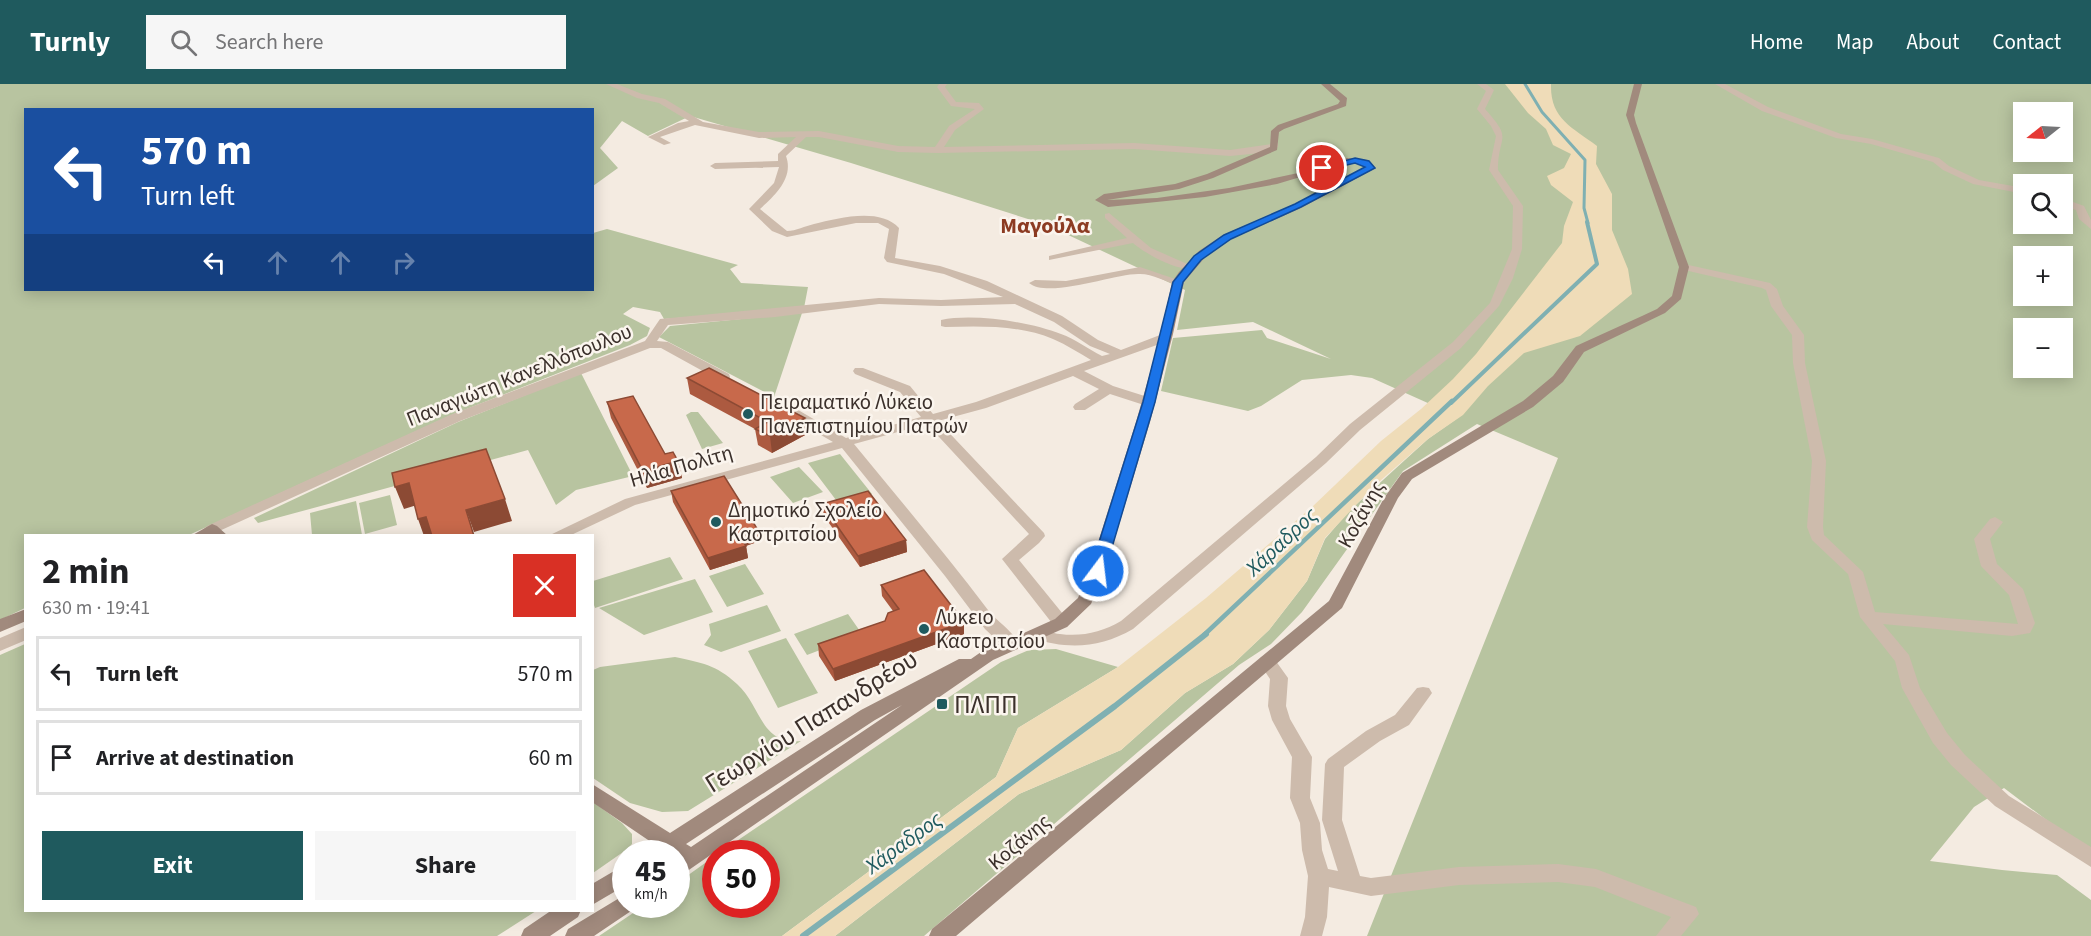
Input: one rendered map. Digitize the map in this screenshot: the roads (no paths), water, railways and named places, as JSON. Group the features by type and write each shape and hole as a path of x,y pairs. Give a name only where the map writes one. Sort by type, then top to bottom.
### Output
{"main road":[{"path":"987,656 1061,623 1078,609 1093,585 1149,402 1178,282 1189,267 1227,237 1298,206 1371,168 1355,160 1343,161 1302,175 1214,194 1108,204 1101,202 1101,198 1176,187 1210,176 1266,152 1275,145 1275,131 1281,127 1342,106 1344,100 1341,96 1325,84"},
{"path":"1638,84 1630,115 1632,123 1684,267"},
{"name":"Κοζάνης","path":"940,936 1336,604 1391,498 1407,476 1528,404 1558,378 1580,349 1661,311 1677,297 1684,267"},
{"path":"0,626 24,615"},
{"name":"Γεωργίου Παπανδρέου","path":"675,840 885,705 959,666 987,656"},
{"name":"Γεωργίου Παπανδρέου","path":"690,859 987,656"},
{"path":"594,793 653,840"},
{"path":"594,895 612,882"},
{"path":"532,936 567,912"},
{"path":"576,936 612,912"}],"street":[{"path":"610,84 640,96 662,101 696,122 752,134 805,133 835,136 892,148 938,150 1134,146 1230,153 1261,150 1275,145"},
{"path":"938,150 952,128 980,109 976,105 954,104 941,87 943,84"},
{"path":"1038,634 1062,641 1079,641 1108,634 1127,625 1321,460 1355,427 1457,345 1495,304 1517,249 1518,206 1492,171 1491,163 1500,136 1495,125 1481,109 1490,90 1481,84"},
{"path":"1719,84 1765,109 1839,136 1872,142 1934,159 1946,168 1976,182 2013,188"},
{"path":"667,143 652,137 681,125 696,122"},
{"path":"805,133 781,156 784,174 778,185 754,209 782,233 792,234 814,227 868,219 884,220 894,228 889,258 891,260 924,265 963,275 989,284 1017,300"},
{"path":"715,166 784,164"},
{"path":"2073,205 2080,208 2083,217 2091,226"},
{"path":"1109,216 1147,250 1189,267"},
{"path":"1053,258 1135,238"},
{"path":"1684,267 1766,285 1771,289 1777,306 1798,335 1799,363 1819,461 1816,537 1855,572 1868,617 1903,658 1911,688 1940,738 1964,768 2011,807 2091,858"},
{"path":"1035,283 1069,283 1137,270 1150,271 1178,282"},
{"name":"Παναγιώτη Κανελλόπουλου","path":"210,533 455,418 649,344 664,322 775,313 879,301 941,303 1017,300 1058,319 1094,343 1121,354"},
{"path":"945,323 975,322 1034,329 1058,337 1101,361"},
{"name":"Ηλία Πολίτη","path":"559,534 630,502 995,401 1164,338"},
{"path":"649,344 664,345 741,385"},
{"path":"859,371 902,387 929,420 1036,532 1037,536 1034,540 1010,558 1061,623"},
{"path":"1074,371 1108,388 1149,402"},
{"path":"1080,407 1108,388"},
{"path":"776,404 845,443 951,572 991,625 1011,644"},
{"path":"1868,617 2012,630 2024,629 2027,623 2017,593 1989,566 1982,538 1995,522"},
{"path":"0,645 24,634"},
{"path":"1268,661 1280,678 1277,706 1281,720 1302,757 1300,798 1310,823 1312,850 1319,876 1317,917 1311,936"},
{"path":"1352,883 1332,820 1335,764 1373,736 1402,720 1423,693"},
{"path":"1319,876 1371,887 1460,876 1530,873 1558,873 1596,878 1688,914 1667,936"}],"waterway":[{"name":"Χάραδρος","path":"1525,84 1542,112 1585,160 1584,208 1588,223"},
{"name":"Χάραδρος","path":"1451,403 1597,264 1587,222"},
{"name":"Χάραδρος","path":"1204,635 1452,401"},
{"name":"Χάραδρος","path":"803,936 1115,706 1206,634"}],"place":[{"name":"Πειραματικό Λύκειο Πανεπιστημίου Πατρών","path":"748,414"},
{"name":"Δημοτικό Σχολείο Καστριτσίου","path":"716,522"},
{"name":"Λύκειο Καστριτσίου","path":"924,629"},
{"name":"ΠΛΠΠ","path":"942,704"}],"district":[{"name":"Μαγούλα","path":"1045,225"}]}
